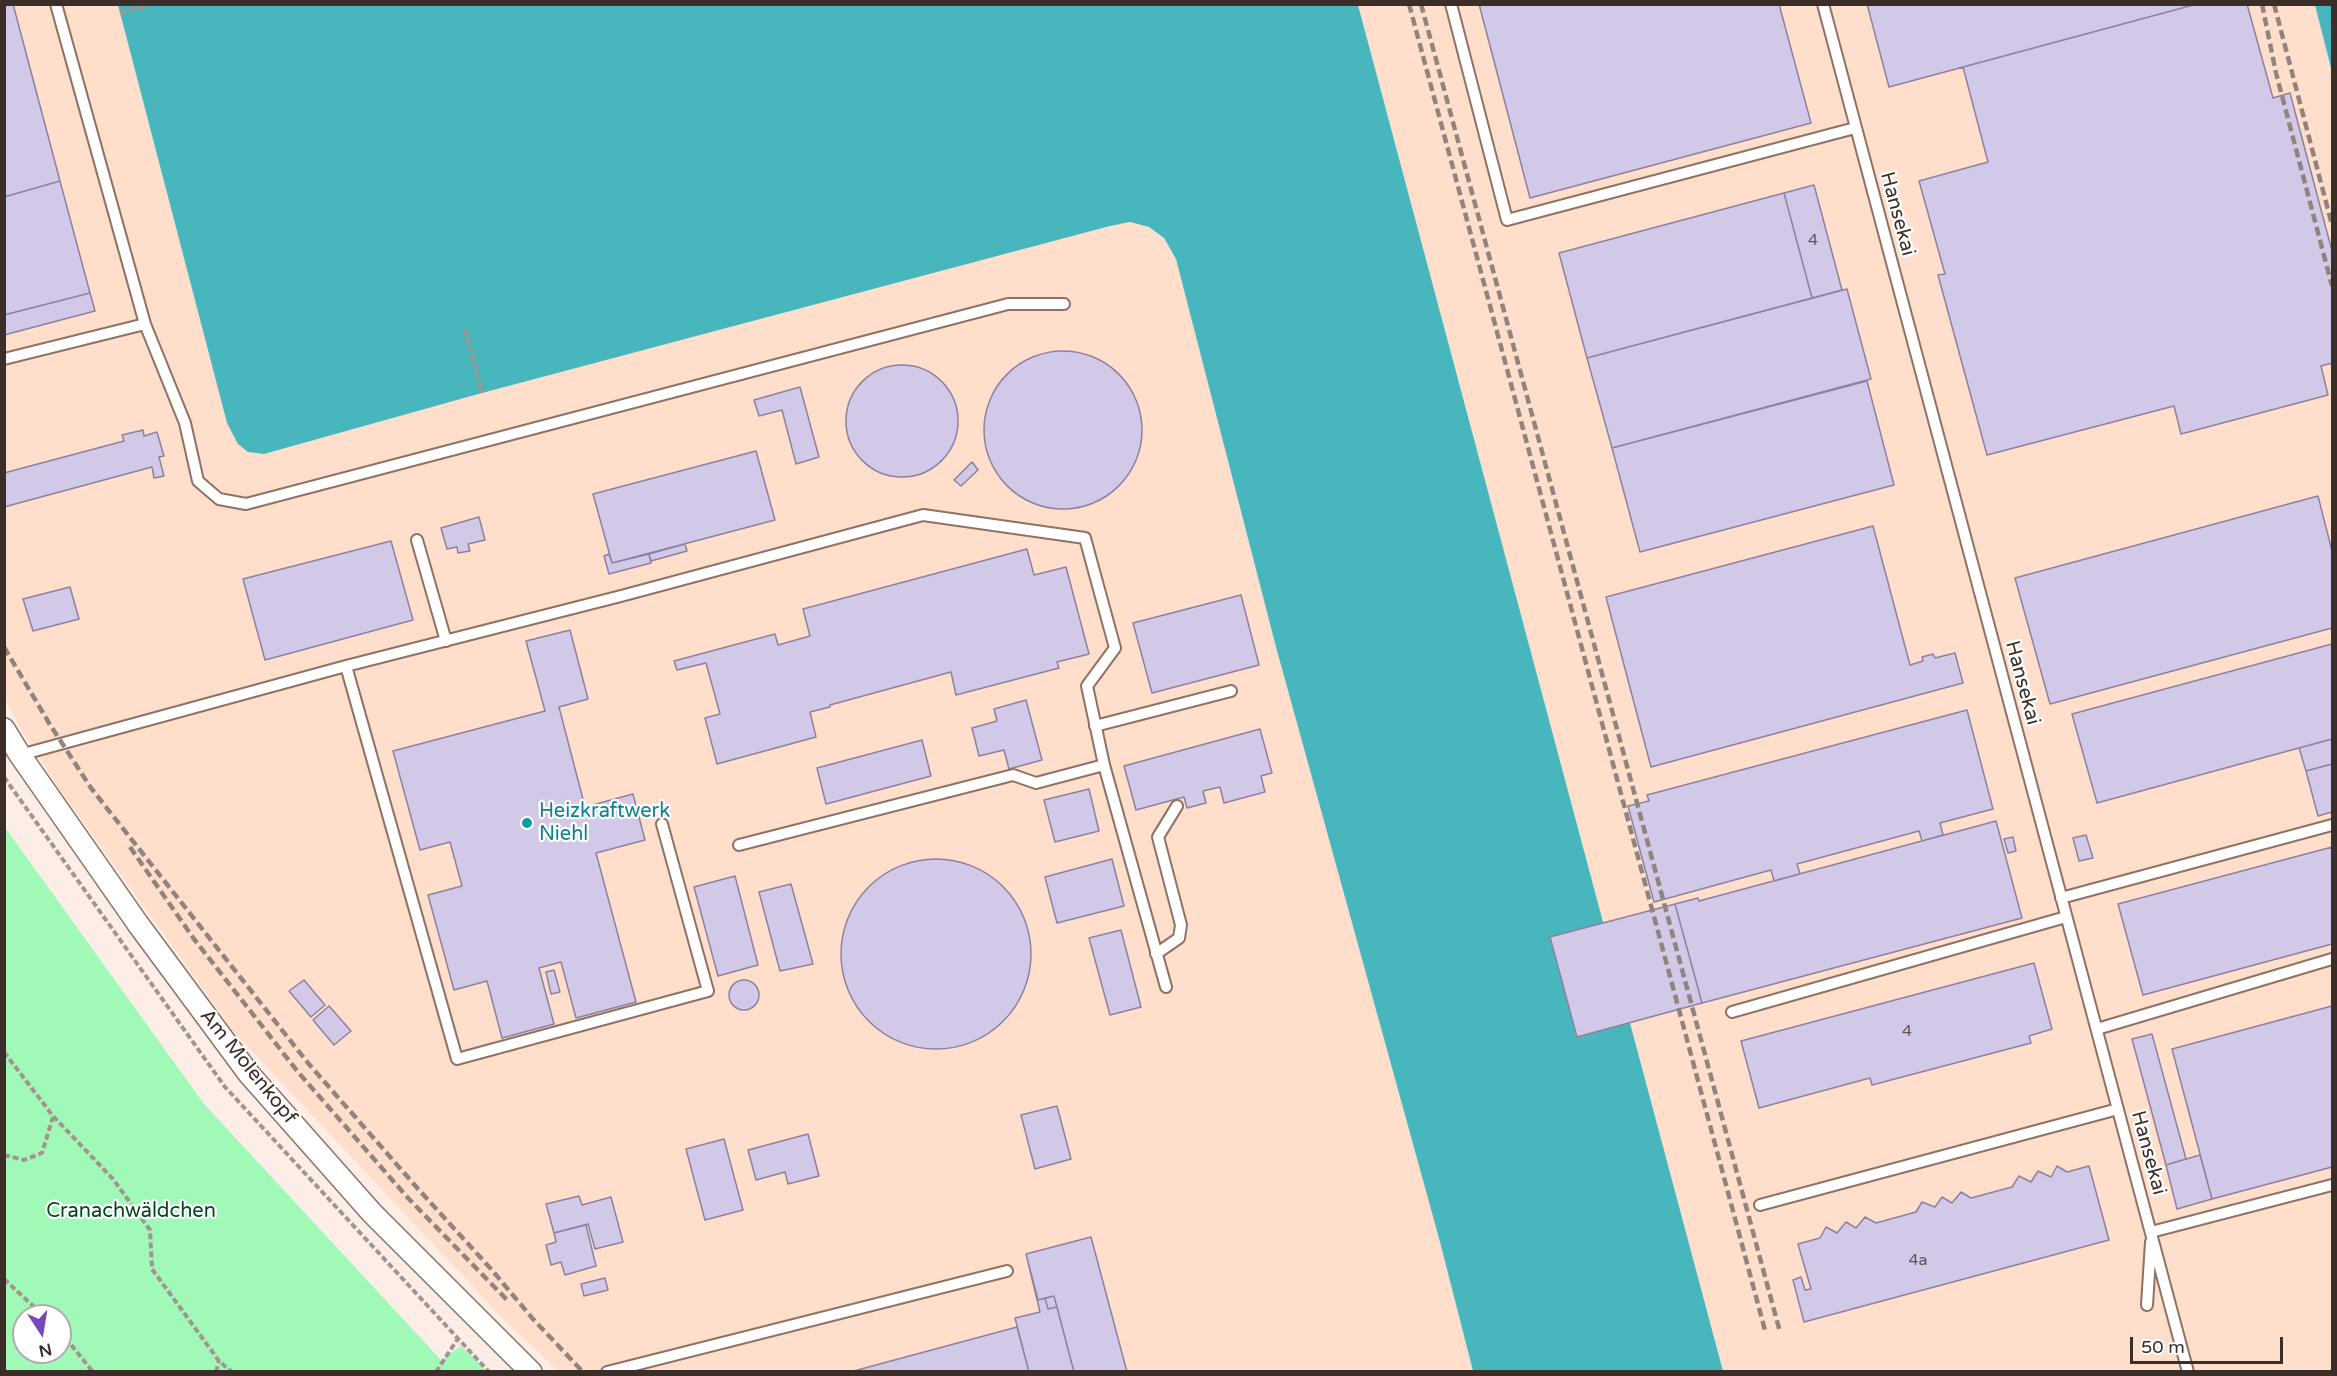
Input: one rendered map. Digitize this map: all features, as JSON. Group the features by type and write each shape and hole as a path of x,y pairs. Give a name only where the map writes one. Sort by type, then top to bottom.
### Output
{"street":[{"name":"Am Molenkopf","path":"4,729 138,924 249,1074 372,1214 531,1371"}],"lane":[{"path":"56,4 145,324 185,423 198,481 219,499 246,504 1008,304 1064,304"},
{"path":"1451,4 1507,220 1855,128"},
{"name":"Hansekai","path":"1822,4 2188,1371"},
{"path":"4,359 145,324"},
{"path":"20,755 346,666 923,514 1085,538 1115,648 1087,686 1104,765 1166,987"},
{"path":"417,540 446,641"},
{"path":"346,666 457,1059 708,991 662,824"},
{"path":"1095,726 1231,691"},
{"path":"739,845 1013,775 1036,783 1104,765"},
{"path":"1156,954 1179,938 1181,925 1158,837 1177,806"},
{"path":"2061,898 2332,825"},
{"path":"1732,1012 2066,917"},
{"path":"2097,1029 2332,959"},
{"path":"1760,1204 2118,1109"},
{"path":"2147,1305 2151,1232 2332,1185"},
{"path":"607,1371 1007,1271"}],"path":[{"path":"120,13 153,4"},
{"path":"465,329 482,393"},
{"path":"4,1052 6,1059 53,1116 113,1179 150,1230 152,1269 219,1361 232,1371"},
{"path":"4,1155 24,1160 42,1153 53,1116"},
{"path":"4,1279 31,1304"},
{"path":"436,1371 457,1339"},
{"path":"72,1346 93,1371"},
{"path":"216,1371 219,1361"}],"shaded area":[{"path":"5,5 118,5 227,423 264,454 482,393 1110,226 1130,222 1149,227 1164,239 1176,259 1276,647 1440,1242 1473,1371 558,1371 500,1316 234,1032 59,789 21,730 5,699"},
{"path":"1358,5 2315,5 2332,72 2332,1371 1723,1371"}],"green space":[{"name":"Cranachwäldchen","path":"4,826 204,1104 441,1360 461,1346 487,1371 5,1371"}],"water":[{"path":"118,5 1358,5 1723,1371 1473,1371 1440,1242 1276,647 1176,259 1164,238 1149,227 1130,222 1110,226 482,393 264,454 248,452 238,444 227,423"},
{"path":"2315,5 2332,5 2332,72"}],"building":[{"path":"4,4 13,4 60,181 4,197"},
{"path":"1479,4 1779,4 1811,123 1530,198"},
{"path":"1867,4 2197,4 1889,87"},
{"path":"2197,4 2247,4 2273,98 2290,93 2332,251 2332,363 2321,366 2328,395 2181,434 2174,406 1987,455 1938,275 1945,274 1919,181 1988,162 1963,67"},
{"path":"60,181 90,293 4,315 4,197"},
{"path":"1814,185 1842,290 1812,298 1784,193"},
{"path":"1784,193 1812,298 1587,358 1559,253"},
{"path":"1847,289 1871,379 1612,448 1587,358"},
{"path":"90,293 95,311 4,335 4,315"},
{"path":"1063,351 1078,352 1093,357 1107,364 1119,374 1129,386 1136,400 1141,415 1141,445 1136,460 1129,474 1119,486 1107,496 1093,503 1078,508 1063,509 1048,508 1033,503 1019,496 1007,486 997,474 990,460 985,445 984,430 985,415 990,400 997,386 1007,374 1019,364 1033,357 1048,352"},
{"path":"902,365 924,369 942,381 954,399 958,421 954,443 942,461 924,473 902,477 880,473 862,461 850,443 846,421 850,399 862,381 880,369"},
{"path":"1867,381 1894,485 1640,552 1612,448"},
{"path":"800,387 819,457 796,464 782,410 759,416 754,400"},
{"path":"143,430 144,436 157,432 164,456 159,457 164,476 154,478 152,467 4,507 4,473 124,441 122,435"},
{"path":"756,451 775,520 612,563 593,494"},
{"path":"972,462 978,470 961,486 954,480"},
{"path":"2318,496 2332,551 2332,628 2050,704 2015,578"},
{"path":"479,517 485,540 468,544 470,551 458,553 457,547 447,549 441,528"},
{"path":"1873,526 1910,665 1923,661 1922,657 1933,654 1935,658 1955,653 1963,683 1651,767 1606,597"},
{"path":"391,541 413,620 265,660 243,579"},
{"path":"685,544 687,551 651,561 649,554"},
{"path":"1027,549 1034,575 1066,567 1089,654 1057,662 1059,668 956,695 951,672 830,705 830,707 810,712 816,737 717,764 705,718 720,714 706,663 677,670 674,661 775,634 778,645 810,636 803,609"},
{"path":"609,554 612,563 649,554 651,563 609,574 604,556"},
{"path":"70,587 79,619 33,631 23,599"},
{"path":"1241,595 1259,665 1152,693 1133,623"},
{"name":"Heizkraftwerk Niehl","path":"570,630 588,699 559,707 585,807 633,794 645,840 596,853 636,1002 576,1018 561,962 539,968 554,1024 502,1038 487,981 454,990 428,895 462,886 450,842 420,850 393,751 545,711 526,641"},
{"path":"2332,644 2332,739 2097,803 2072,714"},
{"path":"1026,700 1042,760 1009,769 1004,750 979,756 972,728 997,721 994,709"},
{"path":"1967,710 1993,809 1940,823 1943,835 1922,841 1919,831 1797,864 1800,874 1774,881 1771,870 1654,902 1628,806 1649,801 1647,795"},
{"path":"1260,729 1272,773 1261,776 1265,792 1224,803 1220,787 1203,791 1206,803 1187,808 1184,797 1136,810 1124,766"},
{"path":"2332,739 2332,764 2306,771 2299,748"},
{"path":"922,740 931,776 826,804 817,768"},
{"path":"2332,764 2332,812 2318,816 2306,771"},
{"path":"1089,789 1099,831 1055,842 1044,800"},
{"path":"1996,821 2022,918 1702,1003 1675,904 1698,898 1699,901"},
{"path":"2086,835 2093,858 2079,861 2073,838"},
{"path":"2013,837 2016,851 2008,853 2004,839"},
{"path":"2332,847 2332,944 2143,995 2118,904"},
{"path":"927,859 945,859 981,870 1003,887 1015,901 1024,918 1031,954 1024,990 1015,1007 1003,1021 981,1038 964,1045 945,1049 927,1049 891,1038 869,1021 857,1007 845,982 841,963 841,945 852,909 869,887 883,875 908,863"},
{"path":"1112,859 1124,906 1057,923 1045,877"},
{"path":"735,876 758,965 718,976 694,887"},
{"path":"791,884 813,964 780,971 759,892"},
{"path":"1675,904 1702,1003 1577,1037 1550,937"},
{"path":"1121,930 1141,1007 1110,1015 1089,938"},
{"path":"2034,963 2052,1029 2029,1036 2031,1043 1872,1085 1870,1078 1759,1108 1741,1041"},
{"path":"554,970 560,992 551,994 546,972"},
{"path":"304,980 325,1005 311,1017 289,991"},
{"path":"744,980 750,981 758,989 758,1001 750,1009 744,1010 738,1009 730,1001 729,995 730,989 738,981"},
{"path":"329,1006 351,1031 334,1045 313,1020"},
{"path":"2332,1006 2332,1167 2212,1199 2172,1049"},
{"path":"2152,1034 2186,1159 2166,1165 2132,1039"},
{"path":"1057,1106 1071,1159 1035,1169 1021,1115"},
{"path":"808,1134 819,1176 788,1184 785,1172 756,1180 748,1150"},
{"path":"724,1139 743,1210 705,1220 686,1149"},
{"path":"2200,1155 2212,1199 2177,1209 2166,1165"},
{"path":"2057,1166 2067,1172 2089,1166 2109,1240 1804,1322 1793,1280 1801,1277 1805,1290 1811,1289 1798,1244 1820,1238 1826,1227 1837,1233 1846,1222 1856,1228 1865,1217 1876,1223 1916,1212 1922,1202 1935,1207 1942,1197 1952,1203 1961,1192 1971,1198 2012,1187 2019,1176 2031,1182 2038,1171 2051,1177"},
{"path":"579,1196 582,1205 611,1197 623,1242 595,1249 588,1224 554,1233 546,1204"},
{"path":"586,1225 596,1266 565,1275 561,1262 551,1265 546,1245 556,1242 554,1233"},
{"path":"1091,1237 1127,1372 1074,1372 1054,1296 1038,1300 1026,1254"},
{"path":"1026,1254 1038,1300 1045,1298 1048,1309 1057,1307 1074,1372 1029,1372 1015,1318 1040,1312"},
{"path":"605,1278 608,1290 584,1296 581,1284"},
{"path":"1054,1296 1057,1307 1048,1309 1045,1298"},
{"path":"1017,1327 1029,1372 850,1372"}],"railway":[{"path":"1409,4 1766,1334"},
{"path":"1421,4 1780,1332"},
{"path":"2262,4 2276,73 2332,286"},
{"path":"2274,4 2332,225"},
{"path":"4,647 91,788 308,1063 533,1319 583,1372"},
{"path":"130,847 194,939 298,1072 408,1198 509,1302"}],"place":[{"name":"Heizkraftwerk Niehl","path":"527,823"}]}
